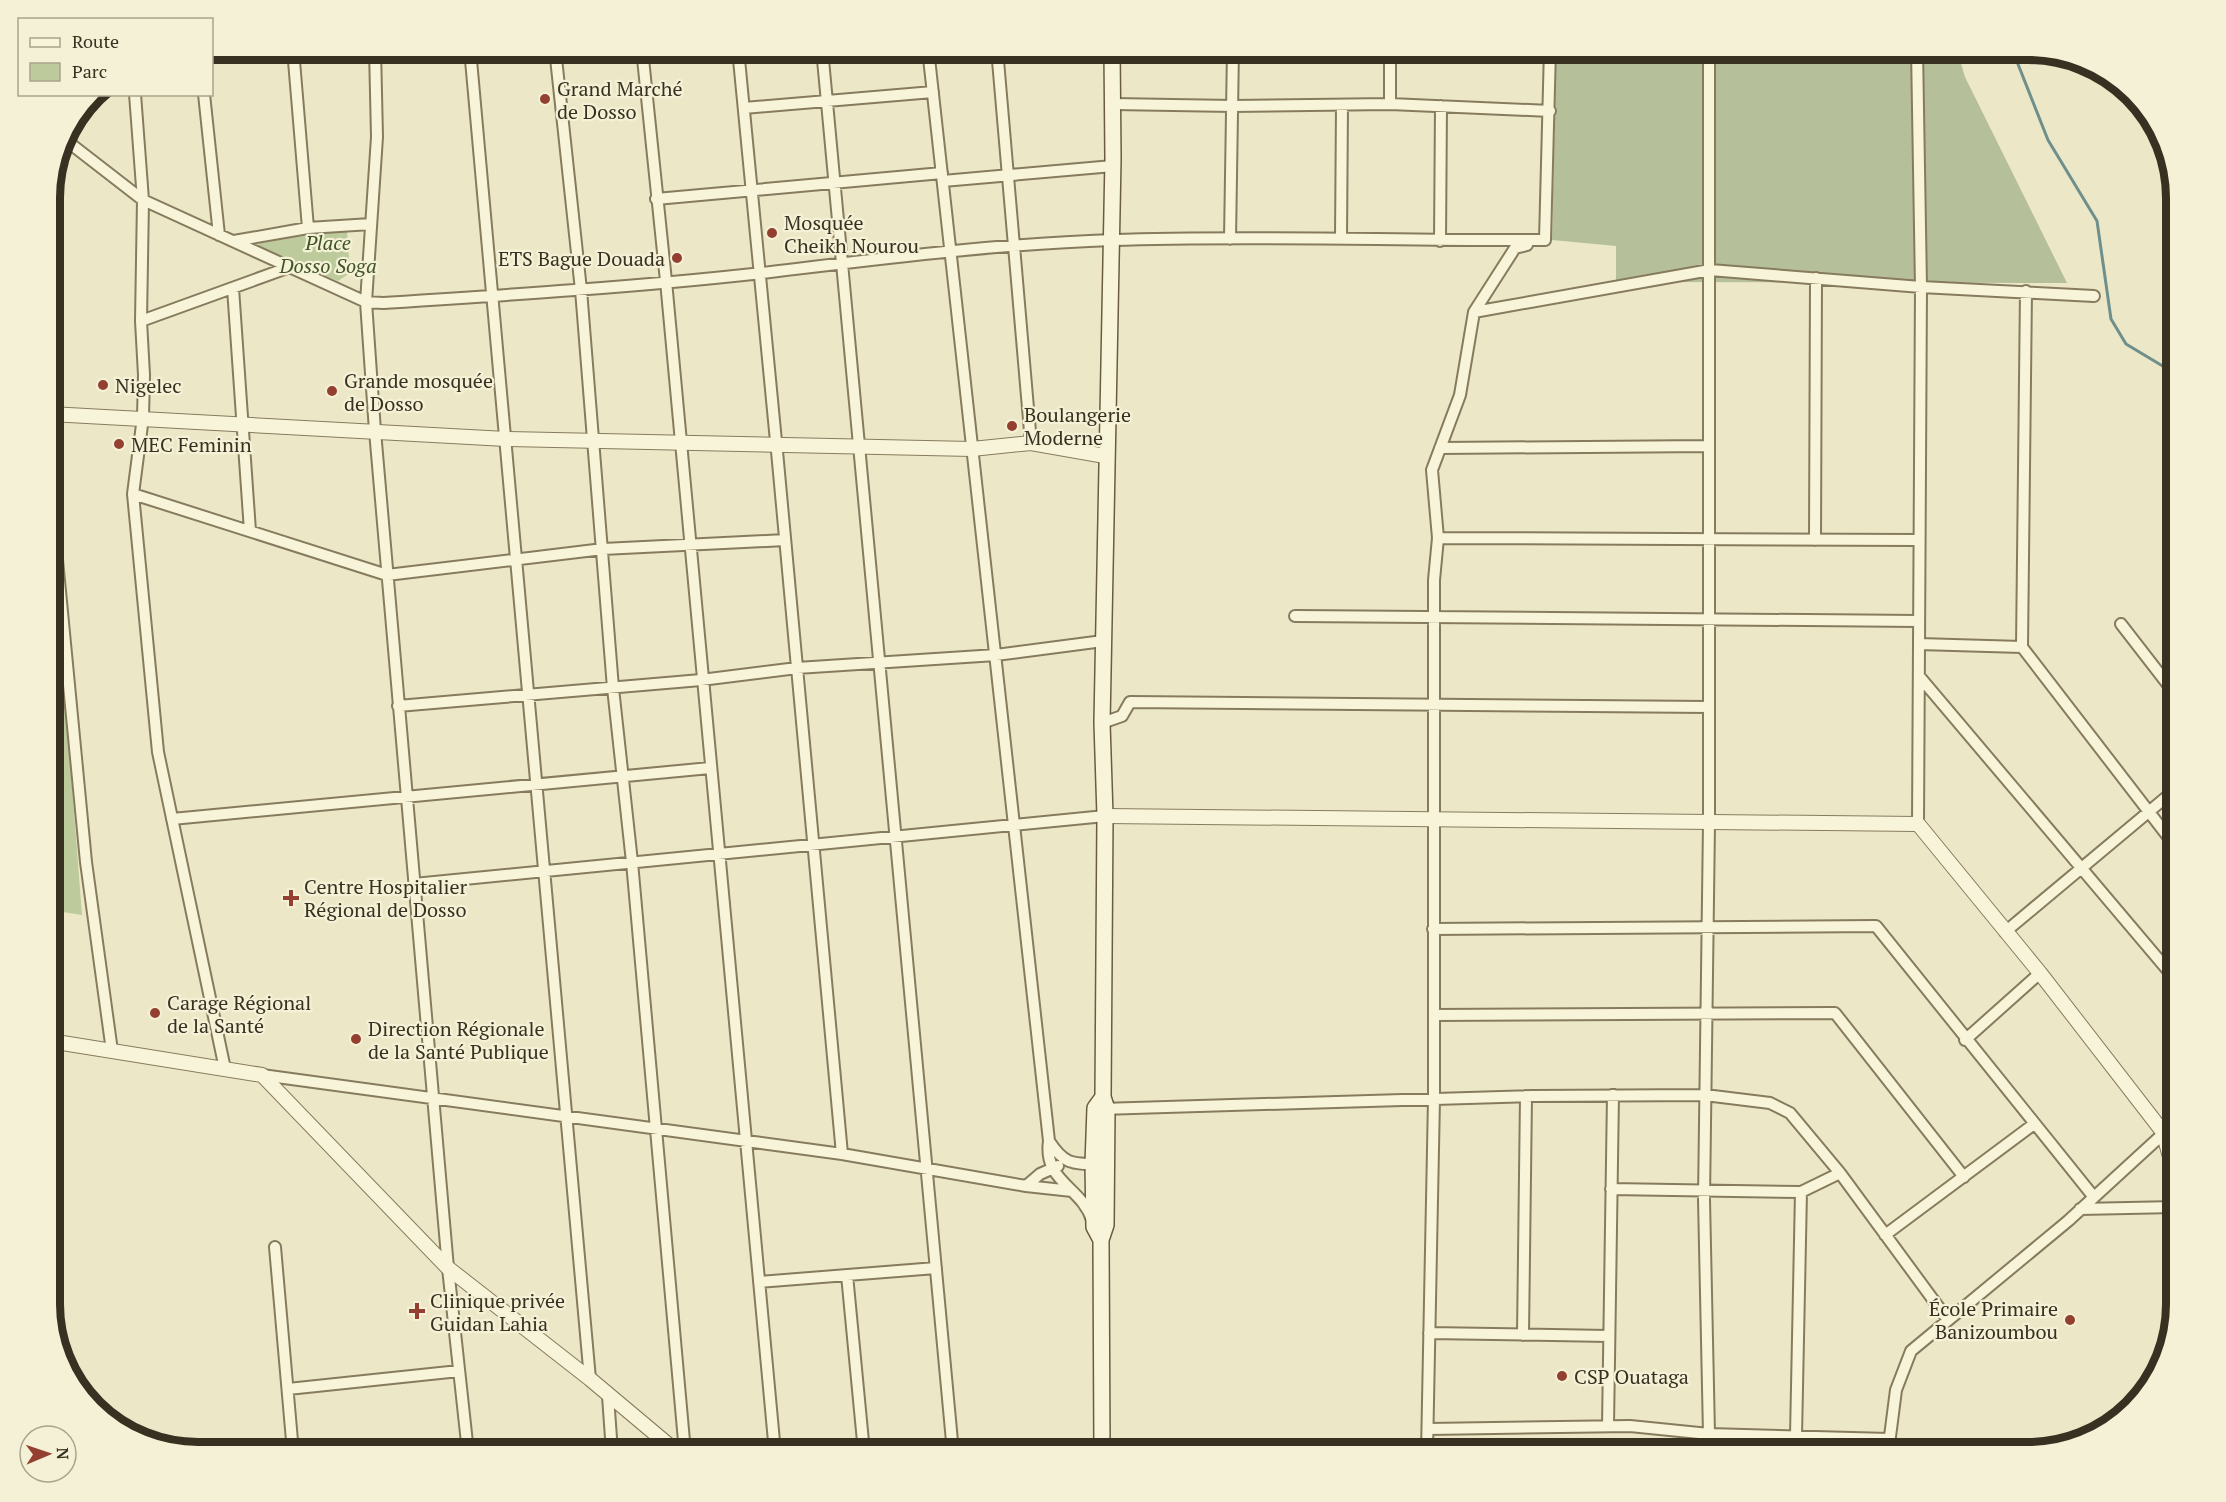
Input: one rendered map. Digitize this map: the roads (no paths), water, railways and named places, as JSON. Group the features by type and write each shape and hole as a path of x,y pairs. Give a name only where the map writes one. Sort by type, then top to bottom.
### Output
{"main road":[{"path":"1102,1442 1098,1234 1102,1105 1105,816 1102,641 1113,166 1112,60"}],"street":[{"path":"295,60 308,228"},
{"path":"375,60 377,137 366,302 398,706 448,1268 467,1442"},
{"path":"471,60 590,1379"},
{"path":"556,60 581,290 613,688 624,776 684,1442"},
{"path":"643,60 666,281 701,680 774,1442"},
{"path":"739,60 762,273 812,845 842,1154"},
{"path":"823,60 895,836 929,1169 952,1442"},
{"path":"929,60 1049,1141 1048,1166 1084,1204 1098,1234"},
{"path":"998,60 1030,443"},
{"path":"1230,238 1233,60"},
{"path":"1390,60 1390,104"},
{"path":"1545,240 1550,60"},
{"path":"1709,60 1709,533 1707,539 1709,822 1704,1190 1709,1434"},
{"path":"1917,60 1921,287 1918,824 2040,973 2163,1132 2166,1142"},
{"path":"744,108 933,92"},
{"path":"135,96 143,200 141,321 143,417 133,494 158,752 225,1069"},
{"path":"204,96 219,235"},
{"path":"1113,104 1233,106 1390,104 1550,111"},
{"path":"1341,238 1342,105"},
{"path":"1440,241 1441,106"},
{"path":"71,144 143,200 366,302 383,303 581,290 762,273 843,261 952,250 1111,240 1341,238 1440,241 1545,240"},
{"path":"656,199 834,183 1008,175 1113,166"},
{"path":"234,241 308,228 371,224"},
{"path":"1427,1442 1434,1099 1432,819 1434,617 1438,538 1432,470 1460,395 1474,312 1515,248 1545,240"},
{"path":"141,321 290,267"},
{"path":"1474,312 1710,270 1921,287 2094,296"},
{"path":"1815,540 1816,278"},
{"path":"232,288 244,423 250,531"},
{"path":"2026,291 2022,647 2166,835"},
{"path":"60,414 143,417 506,439 972,449 1030,443 1105,456"},
{"path":"1440,448 1709,446"},
{"path":"133,494 387,574 516,557 603,549 785,540"},
{"path":"1438,538 1919,540"},
{"path":"60,591 86,862 112,1051"},
{"path":"1294,616 1919,621"},
{"path":"2121,624 2166,682"},
{"path":"398,706 701,680 797,668 996,655 1102,641"},
{"path":"1919,644 2022,647"},
{"path":"1919,676 2166,968"},
{"path":"1102,723 1122,716 1130,702 1709,707"},
{"path":"172,819 710,768"},
{"path":"2005,932 2166,798"},
{"path":"414,884 1105,816 1918,824"},
{"path":"1433,929 1876,926 1965,1040 2093,1196"},
{"path":"1965,1040 2040,973"},
{"path":"1434,1015 1835,1013 1964,1177"},
{"path":"60,1043 262,1075 842,1154 1026,1186 1099,1196"},
{"path":"262,1075 448,1268 590,1379 665,1442"},
{"path":"1102,1105 1613,1095 1705,1095 1770,1103 1790,1113 1840,1173 1948,1320"},
{"path":"1608,1426 1613,1095"},
{"path":"1523,1335 1526,1096"},
{"path":"1885,1235 2034,1124"},
{"path":"1889,1442 1896,1390 1911,1351 2080,1209 2166,1130"},
{"path":"1049,1141 1061,1159 1068,1162"},
{"path":"1026,1186 1048,1166 1068,1162 1099,1164"},
{"path":"1611,1189 1802,1192 1840,1173"},
{"path":"1796,1436 1802,1192"},
{"path":"2080,1209 2166,1207"},
{"path":"275,1247 293,1442"},
{"path":"759,1282 936,1268"},
{"path":"847,1275 863,1442"},
{"path":"1430,1333 1610,1336"},
{"path":"288,1389 459,1371"},
{"path":"608,1396 611,1442"},
{"path":"1428,1429 1608,1426 1709,1434 1889,1439"}],"waterway":[{"path":"2016,60 2048,140 2097,221 2111,319 2126,344 2166,368"}],"place":[{"name":"Grand Marché de Dosso","path":"545,99"},
{"name":"Mosquée Cheikh Nourou","path":"772,233"},
{"name":"ETS Bague Douada","path":"677,258"},
{"name":"Nigelec","path":"103,385"},
{"name":"Grande mosquée de Dosso","path":"332,391"},
{"name":"Boulangerie Moderne","path":"1012,426"},
{"name":"MEC Feminin","path":"119,444"},
{"name":"Centre Hospitalier Régional de Dosso","path":"291,898"},
{"name":"Carage Régional de la Santé","path":"155,1013"},
{"name":"Direction Régionale de la Santé Publique","path":"356,1039"},
{"name":"Clinique privée Guidan Lahia","path":"417,1311"},
{"name":"École Primaire Banizoumbou","path":"2070,1320"},
{"name":"CSP Ouataga","path":"1562,1376"}],"park label":[{"name":"Place Dosso Soga","path":"328,254"}]}
